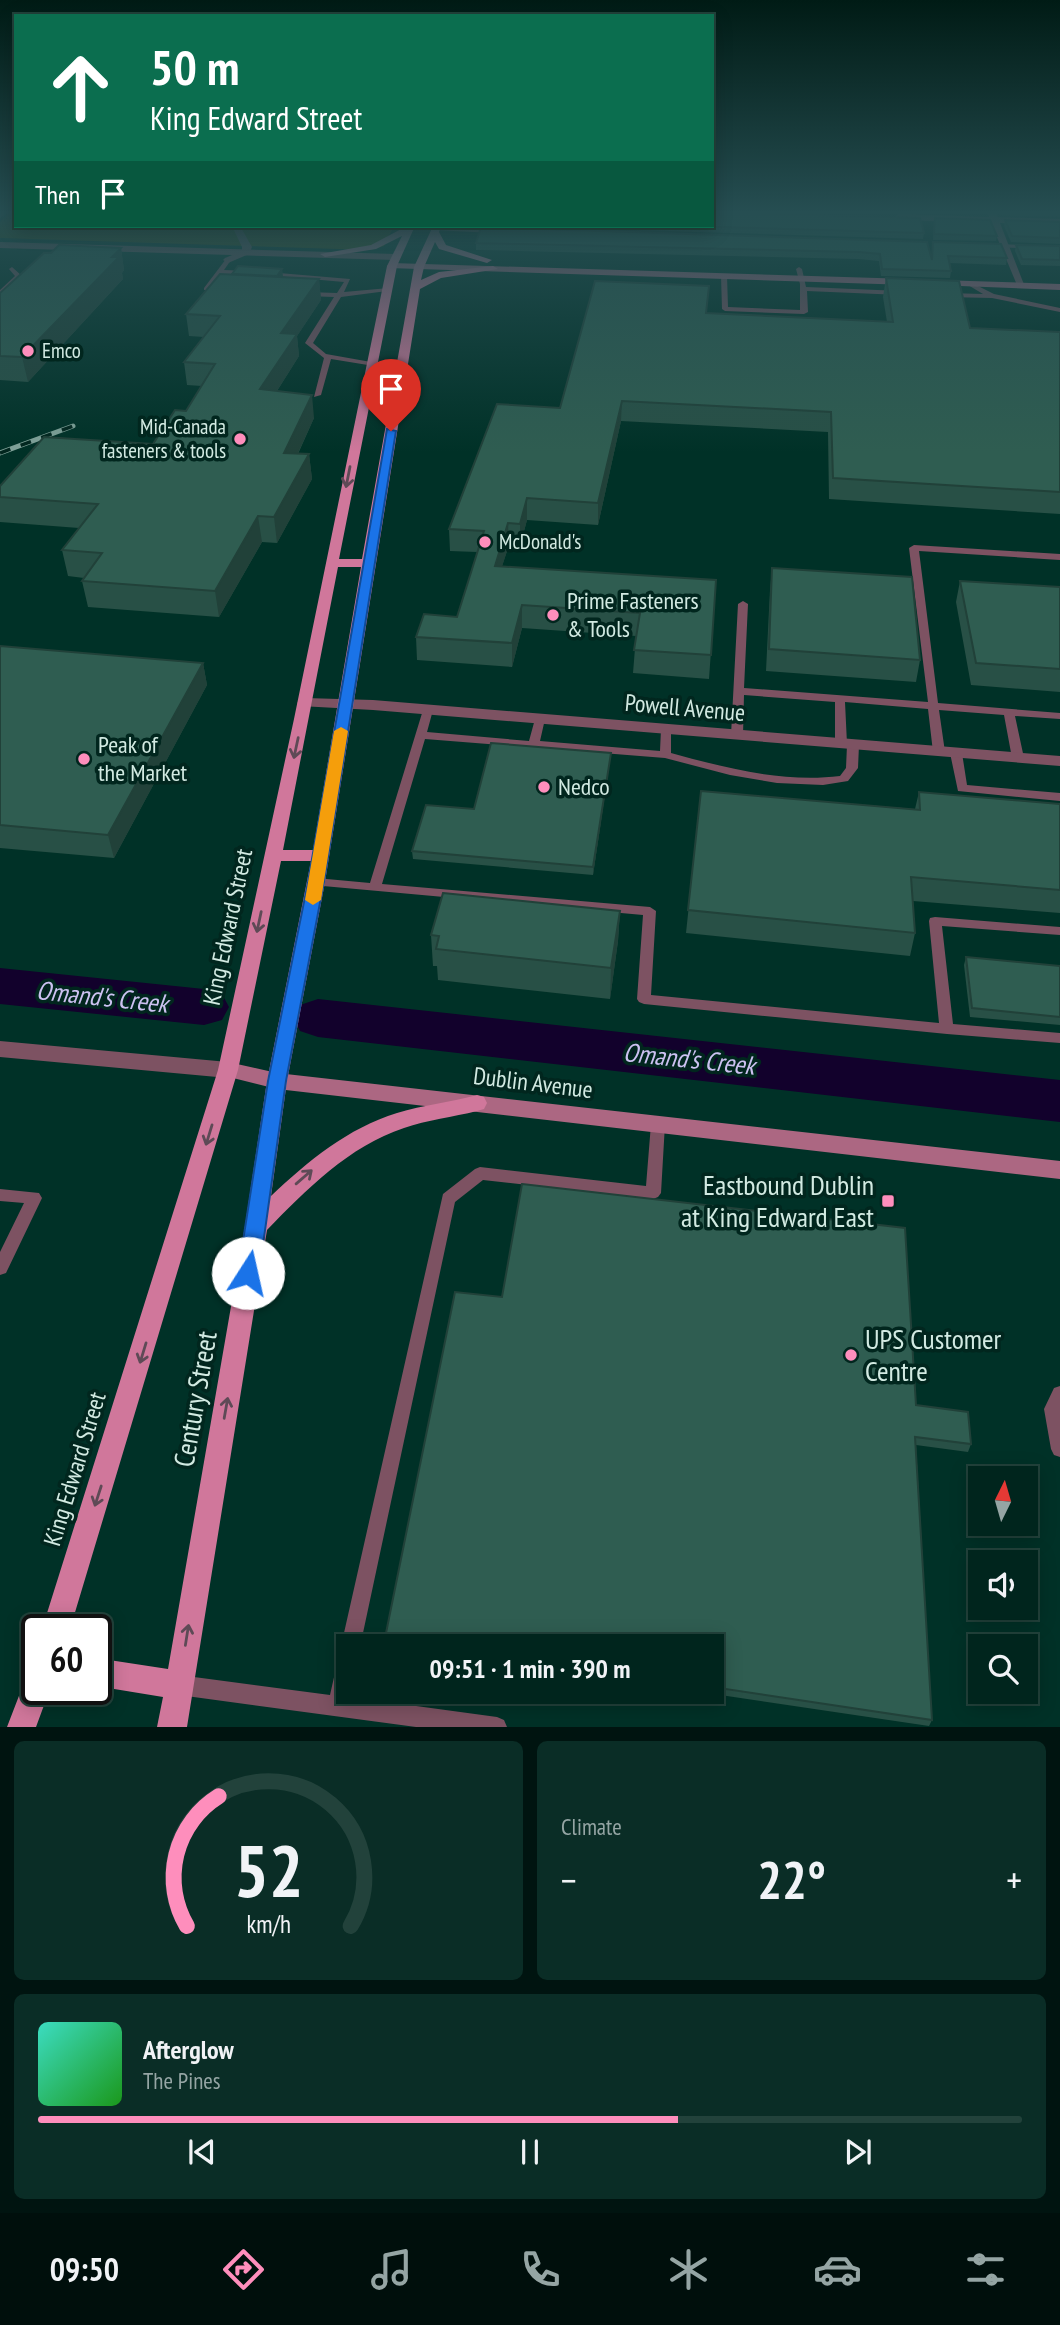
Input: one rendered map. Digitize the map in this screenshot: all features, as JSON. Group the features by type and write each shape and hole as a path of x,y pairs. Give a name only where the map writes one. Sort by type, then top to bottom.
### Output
{"main road":[{"name":"King Edward Street","path":"61,1614 228,1070 274,856 386,292"},
{"path":"277,1081 316,882 415,292"},
{"path":"332,563 369,563"},
{"path":"274,856 320,856"},
{"name":"Dublin Avenue","path":"228,1070 277,1081 1060,1170"},
{"name":"Century Street","path":"172,1727 256,1226 277,1081"},
{"path":"256,1226 300,1180 340,1149 389,1124 477,1104"},
{"path":"112,1675 179,1685"},
{"path":"21,1727 29,1705"}],"street":[{"name":"Powell Avenue","path":"305,703 428,710 1060,761"},
{"name":"Dublin Avenue","path":"0,1049 228,1070"}],"lane":[{"path":"342,292 309,343 328,357 371,364"},
{"path":"299,293 339,295 366,292"},
{"path":"725,292 725,309 804,312 802,292"},
{"path":"900,292 911,293"},
{"path":"984,292 992,296"},
{"path":"938,294 992,296 1060,310"},
{"path":"317,395 328,357"},
{"path":"939,751 914,548 1060,557"},
{"path":"737,735 743,604"},
{"path":"739,691 1060,716"},
{"path":"421,734 665,755 732,773 825,783 844,779 852,768 840,699"},
{"path":"375,886 428,710"},
{"path":"1009,712 1018,758"},
{"path":"534,744 540,719"},
{"path":"665,755 666,729"},
{"path":"956,753 962,788 1060,797"},
{"path":"316,882 650,911 644,999 1060,1038"},
{"path":"947,1029 934,921 1060,931"},
{"path":"354,1634 448,1199 480,1173 653,1193 658,1124"},
{"path":"0,1195 34,1198 0,1268"},
{"path":"1060,1394 1053,1409 1060,1449"},
{"path":"179,1685 497,1727"}],"building":[{"path":"85,292 22,357 0,356 0,293"},
{"path":"205,292 310,292 281,333 297,334 260,389 312,395 284,453 309,454 274,517 258,516 215,591 82,581 102,553 62,550 98,504 0,497 0,486 44,437 153,444 175,410 186,411 215,364 184,362 220,316 186,314"},
{"path":"592,292 708,292 706,313 893,322 888,292 961,292 970,328 1060,332 1060,492 833,478 831,412 622,401 598,503 527,498 520,524 508,523 495,566 716,580 711,655 634,650 640,613 522,605 512,643 416,637 424,614 457,617 484,531 449,529 497,404 560,408"},
{"path":"772,568 912,577 920,660 769,649"},
{"path":"960,581 1060,587 1060,669 976,663"},
{"name":"Peak of the Market","path":"0,646 203,663 108,835 0,825"},
{"name":"Nedco","path":"491,743 611,753 593,867 412,851 426,805 474,809"},
{"path":"701,791 920,810 919,792 1060,804 1060,890 911,877 915,933 688,910"},
{"path":"443,893 620,911 611,968 436,949 439,936 431,935"},
{"path":"966,957 1060,966 1060,1017 972,1008"},
{"path":"522,1184 905,1228 916,1405 968,1412 971,1444 915,1437 932,1720 724,1689 724,1634 386,1634 455,1292 502,1297"}],"waterway":[{"name":"Omand's Creek","path":"0,986 204,1007"},
{"name":"Omand's Creek","path":"318,1018 1060,1101"}],"railway":[{"path":"0,453 73,426"}],"slow traffic":[{"path":"313,900 341,731"}],"place":[{"name":"Emco","path":"28,351"},
{"name":"Mid-Canada fasteners & tools","path":"240,439"},
{"name":"McDonald's","path":"485,542"},
{"name":"Prime Fasteners & Tools","path":"553,615"},
{"name":"Peak of the Market","path":"84,759"},
{"name":"Nedco","path":"544,787"},
{"name":"Eastbound Dublin at King Edward East","path":"888,1201"},
{"name":"UPS Customer Centre","path":"851,1355"}],"route":[{"path":"248,1273 277,1081 316,882 391,431"}]}
